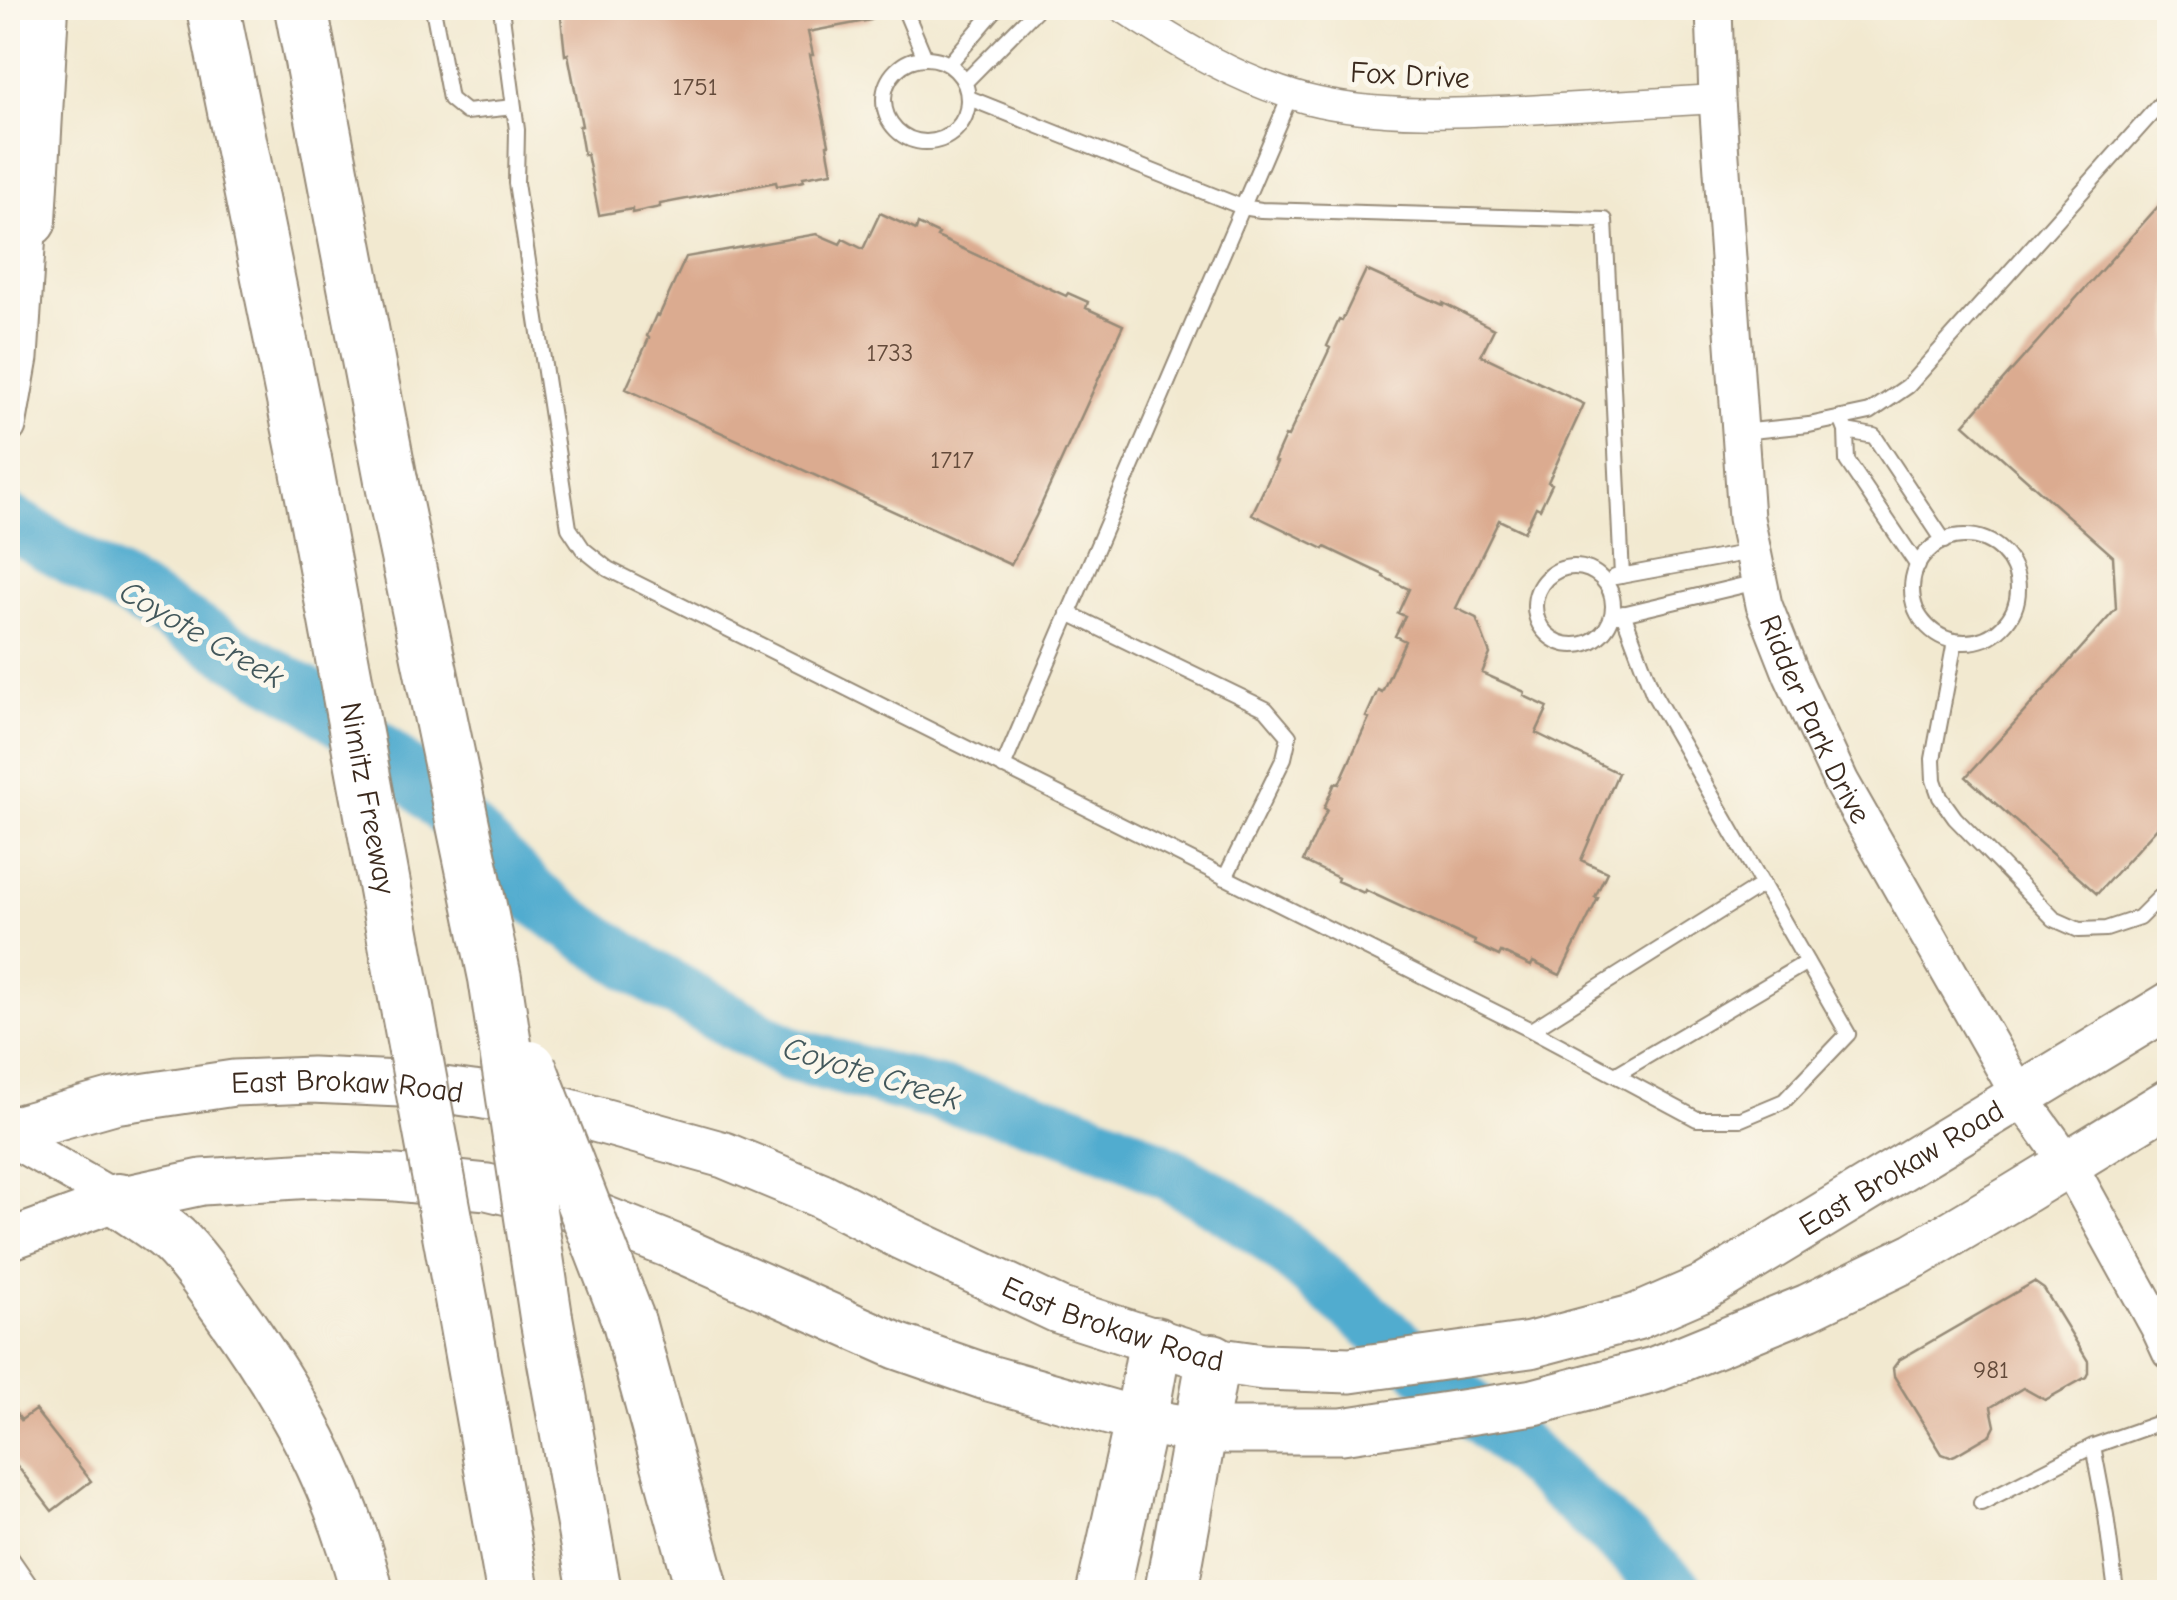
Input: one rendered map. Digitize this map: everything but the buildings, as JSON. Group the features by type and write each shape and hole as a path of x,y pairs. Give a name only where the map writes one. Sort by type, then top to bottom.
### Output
{"highway":[{"path":"19,226 42,8"},
{"name":"Nimitz Freeway","path":"213,8 305,459 513,1592"},
{"path":"302,8 390,480 495,978 546,1317 595,1592"},
{"path":"495,978 629,1322 703,1592"},
{"path":"118,1200 175,1241 267,1362 337,1495 367,1592"},
{"path":"1103,1592 1154,1343"},
{"path":"1171,1592 1201,1431 1238,1364"}],"main road":[{"name":"East Brokaw Road","path":"8,1134 114,1101 234,1083 312,1080 400,1084 473,1094 634,1128 724,1156 820,1195 1058,1310 1154,1343 1238,1364 1350,1370 1530,1346 1636,1317 1705,1286 2170,1005"},
{"path":"8,1240 118,1200 202,1182 312,1175 396,1178 487,1188 579,1209 897,1346 989,1378 1141,1421 1201,1431 1342,1431 1534,1402 1654,1370 1808,1307 1915,1254 2170,1101"}],"street":[{"path":"8,426 20,358 19,226 29,74 13,8"},
{"name":"Fox Drive","path":"1122,8 1222,68 1308,100 1453,114 1717,99"},
{"name":"Ridder Park Drive","path":"1714,8 1746,518 1764,606 1842,782 2020,1095 2068,1163 2170,1352"},
{"path":"8,1134 118,1200"}],"lane":[{"path":"433,8 450,100 466,112 514,107"},
{"path":"500,8 517,130 516,183 570,528 584,549 608,569 1531,1030 1697,1119 1740,1119 1784,1101 1848,1034 1653,693 1618,614 1610,590 1603,580 1583,568 1557,570 1538,589 1534,602 1535,616 1552,640 1581,645 1595,640 1618,614 1755,567"},
{"path":"904,8 925,58"},
{"path":"949,64 997,8"},
{"path":"965,82 1038,8"},
{"path":"925,58 949,64 965,82 969,98 964,121 946,138 935,142 908,138 896,130 884,105 890,78 911,61 925,58"},
{"path":"1002,766 1291,94"},
{"path":"1844,425 1908,386 2170,94"},
{"path":"969,98 1242,207 1605,220 1622,576"},
{"path":"1844,425 1847,462 1918,566"},
{"path":"1740,432 1844,425 1874,436 1944,541"},
{"path":"1975,536 1994,544 2009,559 2017,578 2018,599 2010,618 1995,633 1976,641 1955,641 1936,634 1920,619 1912,600 1912,579 1920,560 1934,544 1944,541 1975,536"},
{"path":"1603,580 1755,567"},
{"path":"1068,613 1266,709 1289,736 1284,758 1225,878"},
{"path":"1955,641 1932,759 1940,797 1955,818 2054,919 2079,930 2106,929 2139,918 2170,887"},
{"path":"1531,1030 1763,884"},
{"path":"1615,1075 1807,962"},
{"path":"1981,1503 2093,1446 2170,1420"},
{"path":"2093,1446 2116,1592"},
{"path":"8,1553 35,1592"}],"waterway":[{"name":"Coyote Creek","path":"8,521 314,699 426,789 536,898 649,975 790,1054 1069,1129 1121,1150 1221,1203 1268,1234 1380,1329 1678,1592"}]}
